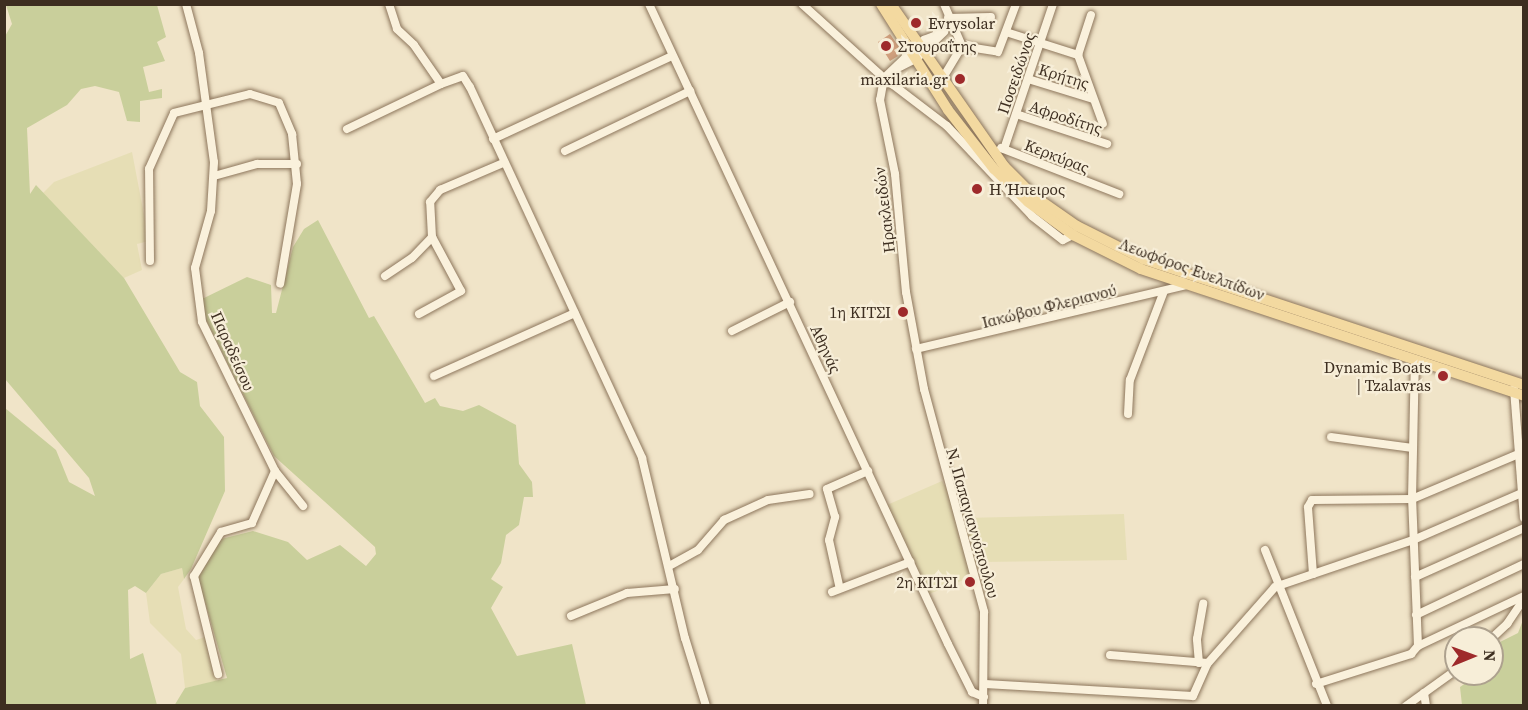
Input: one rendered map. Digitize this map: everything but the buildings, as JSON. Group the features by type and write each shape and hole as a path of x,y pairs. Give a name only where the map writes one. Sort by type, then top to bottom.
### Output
{"main road":[{"name":"Λεωφόρος Ευελπίδων","path":"881,4 985,143 1034,196 1122,250 1517,387 1524,396"},
{"name":"Λεωφόρος Ευελπίδων","path":"891,4 917,52 993,169 1028,202 1073,235 1119,259 1187,285 1415,360 1517,387"}],"street":[{"name":"Παραδείσου","path":"186,4 199,53 203,104 214,176 211,211 195,268 202,322 275,471 303,506"},
{"path":"389,4 397,29 414,45 441,84"},
{"name":"Αθηνάς","path":"649,4 972,692 984,701"},
{"path":"802,4 884,78 957,135 986,172 1032,216 1063,240 1073,235"},
{"path":"944,4 949,22 962,46"},
{"path":"962,46 998,52 1016,4"},
{"name":"Ποσειδώνος","path":"1004,149 1053,4"},
{"path":"1091,15 1078,55 1102,124"},
{"path":"949,22 991,17"},
{"path":"884,78 890,71 942,33 949,22"},
{"path":"1006,32 1078,55"},
{"path":"941,82 962,46"},
{"path":"493,139 672,56"},
{"path":"347,129 441,84 463,76 642,458 706,705"},
{"name":"Ηρακλειδών","path":"884,78 880,100 895,174 916,349"},
{"name":"Κρήτης","path":"1028,78 1093,99"},
{"path":"565,151 690,91"},
{"path":"150,261 149,169 174,113 250,94 279,103 288,115 297,164 295,201 280,284"},
{"name":"Αφροδίτης","path":"1016,114 1107,144"},
{"name":"Κερκύρας","path":"985,143 1119,194"},
{"path":"420,314 461,291 432,237 430,202 440,190 503,163"},
{"path":"214,176 256,164 297,164"},
{"path":"385,276 412,258 432,237"},
{"name":"Ιακώβου Φλεριανού","path":"916,349 1187,285"},
{"path":"1128,414 1130,380 1164,291"},
{"path":"732,331 790,302"},
{"path":"434,376 575,313"},
{"name":"Ν. Παπαγιαννόπουλου","path":"916,349 984,612 984,701"},
{"path":"1415,360 1412,499 1418,646"},
{"path":"1517,387 1516,455 1524,518"},
{"path":"1331,437 1412,448"},
{"path":"1313,574 1308,507 1312,500 1412,499 1516,455"},
{"path":"218,674 194,576 221,532 252,523 275,471"},
{"path":"839,585 829,540 835,517 827,489 868,471"},
{"path":"985,684 1186,698 1193,696 1208,663 1282,583 1413,540 1522,493"},
{"path":"671,565 698,550 724,520 768,500 810,494"},
{"path":"1415,577 1524,528"},
{"path":"1266,550 1282,583 1316,684 1327,705"},
{"path":"831,592 910,562"},
{"path":"1416,615 1524,564"},
{"path":"572,616 627,593 675,589"},
{"path":"1316,684 1411,654 1418,646 1524,597"},
{"path":"1504,628 1524,597"},
{"path":"1199,663 1203,603"},
{"path":"1110,656 1208,663"},
{"path":"1406,705 1444,679"},
{"path":"1424,693 1426,705"}],"shaded area":[{"path":"132,152 149,241 137,244 142,270 124,278 43,193 54,182"},
{"path":"942,481 964,518 1124,514 1127,560 980,562 971,577 929,594 887,505"},
{"path":"182,568 184,579 178,587 186,629 196,640 205,637 217,681 185,688 181,654 150,623 146,593 161,574"}],"green space":[{"path":"6,5 157,5 166,37 157,42 165,61 143,67 149,92 162,89 162,98 140,101 140,122 127,121 119,92 95,86 81,89 67,105 27,128 30,194 36,185 124,278 180,372 197,382 200,406 224,437 225,491 191,569 184,579 182,568 161,574 146,593 135,586 128,590 130,659 143,653 157,705 5,705 5,408 56,450 69,482 95,496 89,478 5,379 4,38 12,24"},
{"path":"318,220 369,318 374,316 425,403 435,398 440,406 463,411 479,405 516,425 519,464 532,482 533,497 524,497 519,525 506,535 501,563 491,579 503,587 491,608 517,656 572,644 586,705 174,706 185,688 227,678 198,578 221,539 253,531 288,542 307,560 340,545 366,566 376,554 375,547 274,456 206,320 202,299 247,277 271,285 272,313 276,313 293,247 304,229"},
{"path":"1523,620 1523,705 1462,705 1461,686 1504,686 1504,640 1518,633"}],"place":[{"name":"Evrysolar","path":"916,23"},
{"name":"Στουραΐτης","path":"886,46"},
{"name":"maxilaria.gr","path":"960,79"},
{"name":"Η Ήπειρος","path":"977,189"},
{"name":"1η ΚΙΤΣΙ","path":"903,312"},
{"name":"Dynamic Boats | Tzalavras","path":"1443,376"},
{"name":"2η ΚΙΤΣΙ","path":"970,582"}]}
